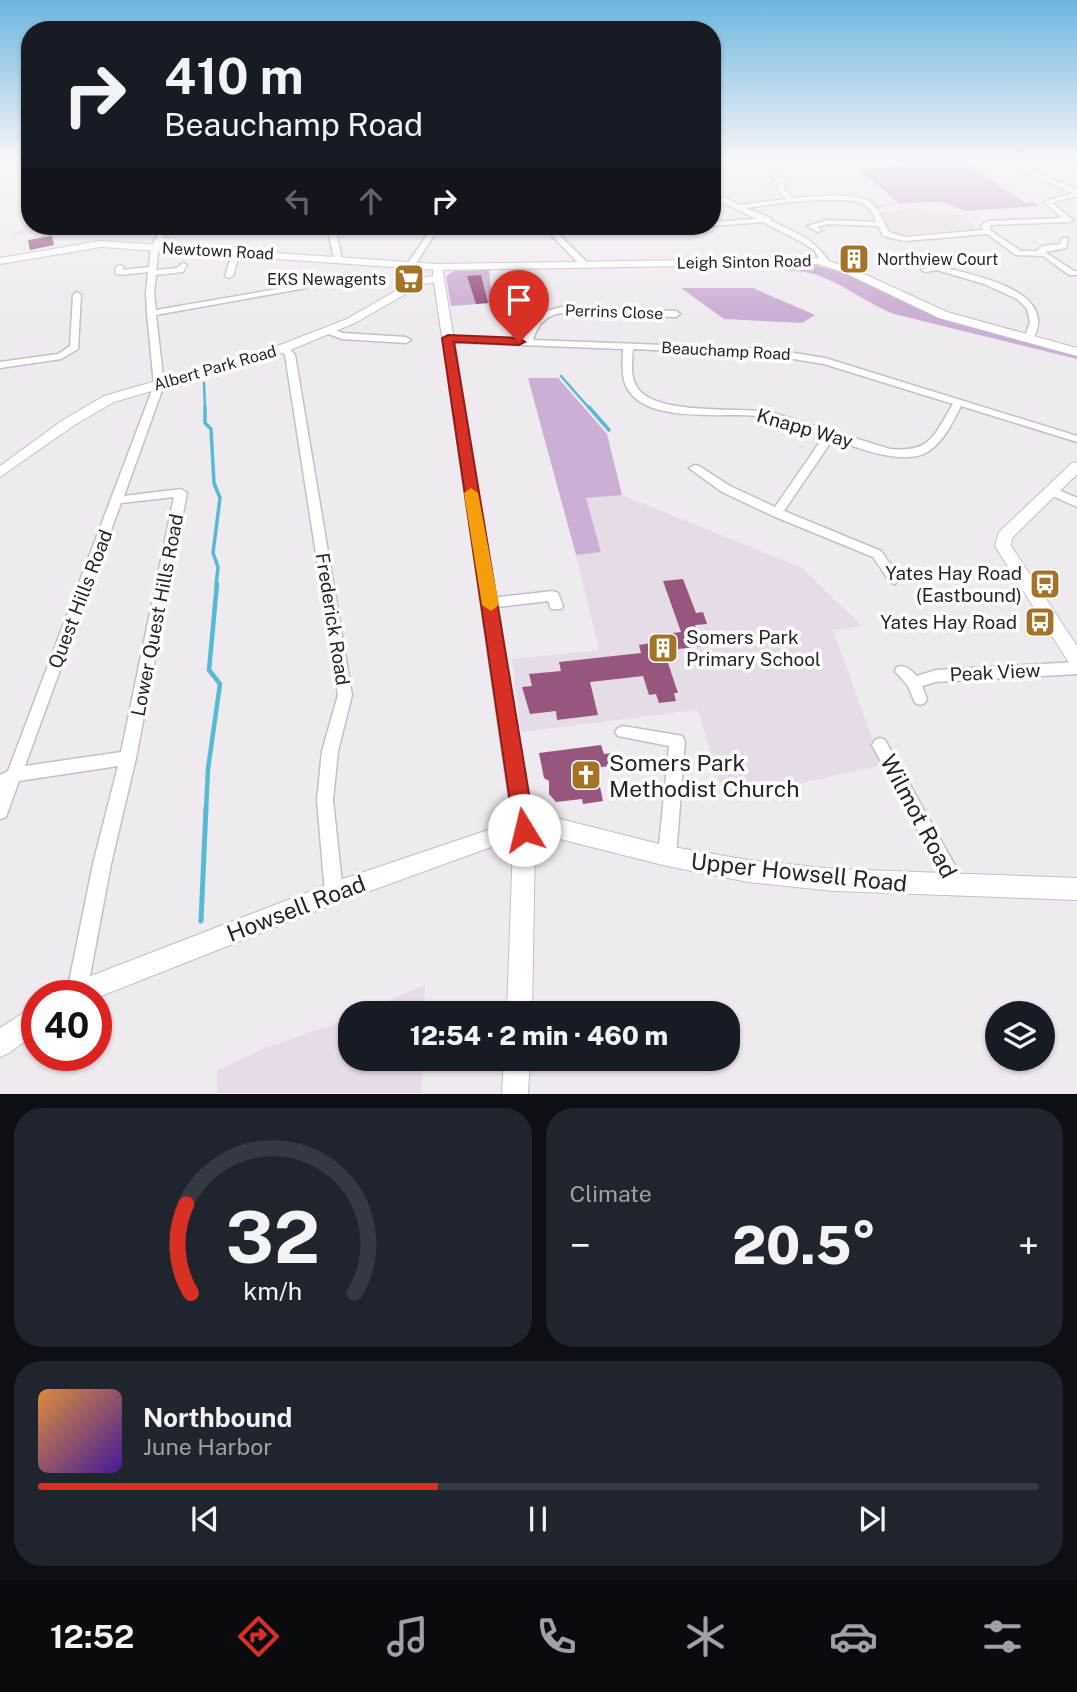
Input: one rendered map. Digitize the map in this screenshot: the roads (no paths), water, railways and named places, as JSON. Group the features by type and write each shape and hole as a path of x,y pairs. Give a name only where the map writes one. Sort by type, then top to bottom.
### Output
{"main road":[{"name":"Newtown Road","path":"0,261 89,245 338,259 410,266 438,273"},
{"name":"Leigh Sinton Road","path":"438,273 585,265 825,262 943,315 1077,352"}],"street":[{"path":"750,211 813,246 825,262"},
{"path":"873,211 888,235 900,239 989,232"},
{"path":"1058,211 1077,225"},
{"path":"721,223 768,220"},
{"path":"1069,220 985,225 989,232 1019,253 1040,252 1075,274"},
{"path":"797,228 814,228 828,222 880,224"},
{"path":"159,385 151,313 155,247 161,235"},
{"path":"333,235 338,259"},
{"path":"410,266 430,235"},
{"path":"555,235 585,265"},
{"path":"1040,252 1045,248 1063,246 1065,240"},
{"path":"229,276 236,252"},
{"path":"925,270 937,266 1007,289 1020,296 1034,312 1036,320 1036,328 1029,339"},
{"path":"120,267 119,272 181,270"},
{"path":"438,273 524,830 519,1001"},
{"name":"Albert Park Road","path":"0,473 92,409 130,392 284,348 329,331 375,309 438,273"},
{"path":"151,313 306,286"},
{"path":"0,365 61,356 75,347 74,297"},
{"name":"Perrins Close","path":"528,342 537,319 545,313 561,310 676,314"},
{"path":"329,331 342,336 391,336 406,340"},
{"name":"Beauchamp Road","path":"448,338 795,355 1077,439"},
{"name":"Knapp Way","path":"628,346 629,384 636,394 650,403 670,408 770,415 889,452 911,455 931,445 959,402"},
{"name":"Frederick Road","path":"284,348 290,355 306,443 345,695 330,751 325,800 334,892"},
{"name":"Quest Hills Road","path":"0,812 7,779 117,500 159,385"},
{"path":"777,513 831,434"},
{"path":"1077,466 1004,536 1003,546 1077,661"},
{"path":"695,468 726,489 877,554 895,579"},
{"path":"1051,490 1077,503"},
{"name":"Lower Quest Hills Road","path":"76,980 128,758 181,494 117,500"},
{"path":"490,603 553,596 556,606"},
{"name":"Peak View","path":"914,683 961,673 1077,668"},
{"path":"902,671 914,683 919,699"},
{"path":"623,732 677,741 667,856"},
{"name":"Wilmot Road","path":"880,745 957,886"},
{"path":"7,779 128,758"},
{"name":"Howsell Road","path":"109,980 334,892 505,832 524,830"},
{"name":"Upper Howsell Road","path":"524,830 560,830 667,856 748,871 835,880 1077,890"},
{"path":"0,1044 21,1028"},
{"path":"515,1094 516,1071"}],"waterway":[{"path":"561,376 590,409"},
{"path":"204,383 205,409"},
{"path":"589,407 609,430"},
{"path":"205,409 205,423 211,429 214,483 220,498 213,553 218,567 216,585"},
{"path":"206,810 208,769 220,684 209,670 217,584"},
{"path":"201,921 206,808"}],"place":[{"name":"Northview Court","path":"854,259"},
{"name":"EKS Newagents","path":"409,279"},
{"name":"Yates Hay Road (Eastbound)","path":"1045,584"},
{"name":"Yates Hay Road","path":"1040,622"},
{"name":"Somers Park Primary School","path":"663,648"},
{"name":"Somers Park Methodist Church","path":"586,775"}]}
